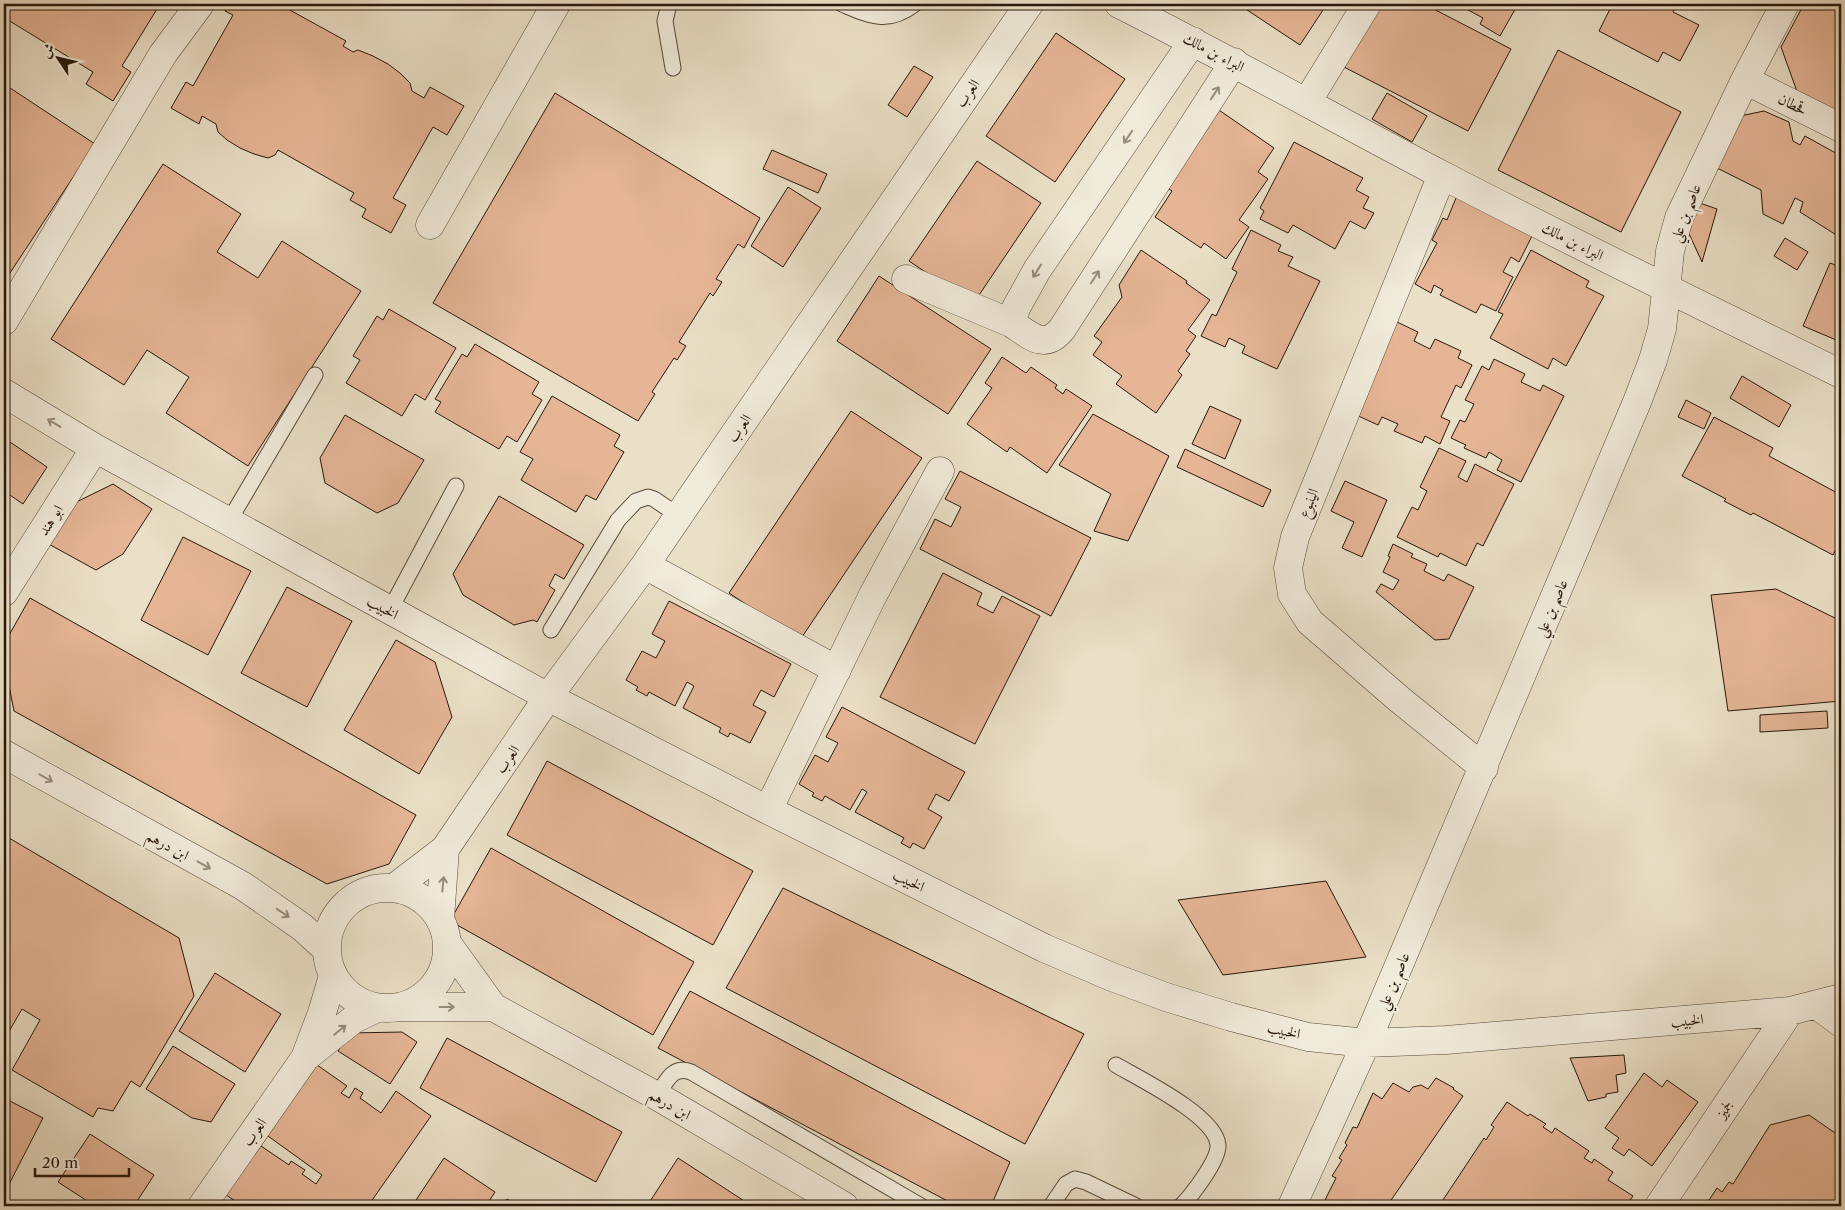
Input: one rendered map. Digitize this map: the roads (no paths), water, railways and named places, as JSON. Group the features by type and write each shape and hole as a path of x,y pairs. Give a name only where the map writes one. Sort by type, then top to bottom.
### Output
{"street":[{"path":"4,321 163,54 200,4"},
{"path":"430,225 556,4"},
{"name":"العرب","path":"394,888 446,849 548,697 679,516 1029,4"},
{"name":"البراء بن مالك","path":"1120,4 1234,62 1442,175 1667,290 1841,374"},
{"path":"1308,102 1367,4"},
{"name":"عاصم بن علي","path":"1292,1206 1366,1043 1484,768 1637,402 1653,360 1662,329 1670,251 1679,218 1745,80 1785,4"},
{"path":"1011,323 1016,308 1037,270 1193,41"},
{"path":"906,279 1011,323 1041,341 1049,340 1057,335 1234,62"},
{"name":"قحطان","path":"1745,80 1841,128"},
{"name":"الينبوع","path":"1442,175 1295,537 1288,568 1292,594 1310,622 1399,699 1484,768"},
{"name":"الخبيب","path":"4,393 96,448 548,697 1044,948 1112,978 1166,997 1231,1017 1298,1034 1366,1043 1446,1040 1790,1011 1829,1002"},
{"name":"ابو هند","path":"4,592 96,448"},
{"path":"768,810 873,594 940,471"},
{"path":"645,565 837,670"},
{"name":"ابن درهم","path":"4,754 242,886 302,927 324,947"},
{"name":"العرب","path":"443,931 446,849"},
{"path":"394,888 413,893 428,904 443,931 446,960 441,976 430,990 417,1000 389,1007 359,1002 344,991 333,976 324,947 329,930 338,912 353,899 370,890 394,888"},
{"name":"ابن درهم","path":"443,931 492,1007"},
{"name":"العرب","path":"202,1206 305,1058 322,1013 333,976"},
{"path":"1829,1002 1841,1023"},
{"name":"العرب","path":"305,1058 354,1018 389,1007"},
{"name":"ابن درهم","path":"389,1007 492,1007 657,1096 844,1206"},
{"name":"لجميز","path":"1658,1206 1790,1011"}],"lane":[{"path":"669,4 665,21 673,68"},
{"path":"842,4 870,16 888,18 904,12 915,4"},
{"path":"229,521 315,375"},
{"path":"390,610 456,486"},
{"path":"551,630 618,520 636,501 648,498 654,500 679,516"},
{"path":"1116,1064 1192,1110 1213,1129 1218,1144 1217,1155 1181,1206"},
{"path":"657,1096 670,1076 677,1070 684,1069 921,1206"},
{"path":"1051,1206 1066,1184 1075,1179 1086,1182 1136,1206"}]}
